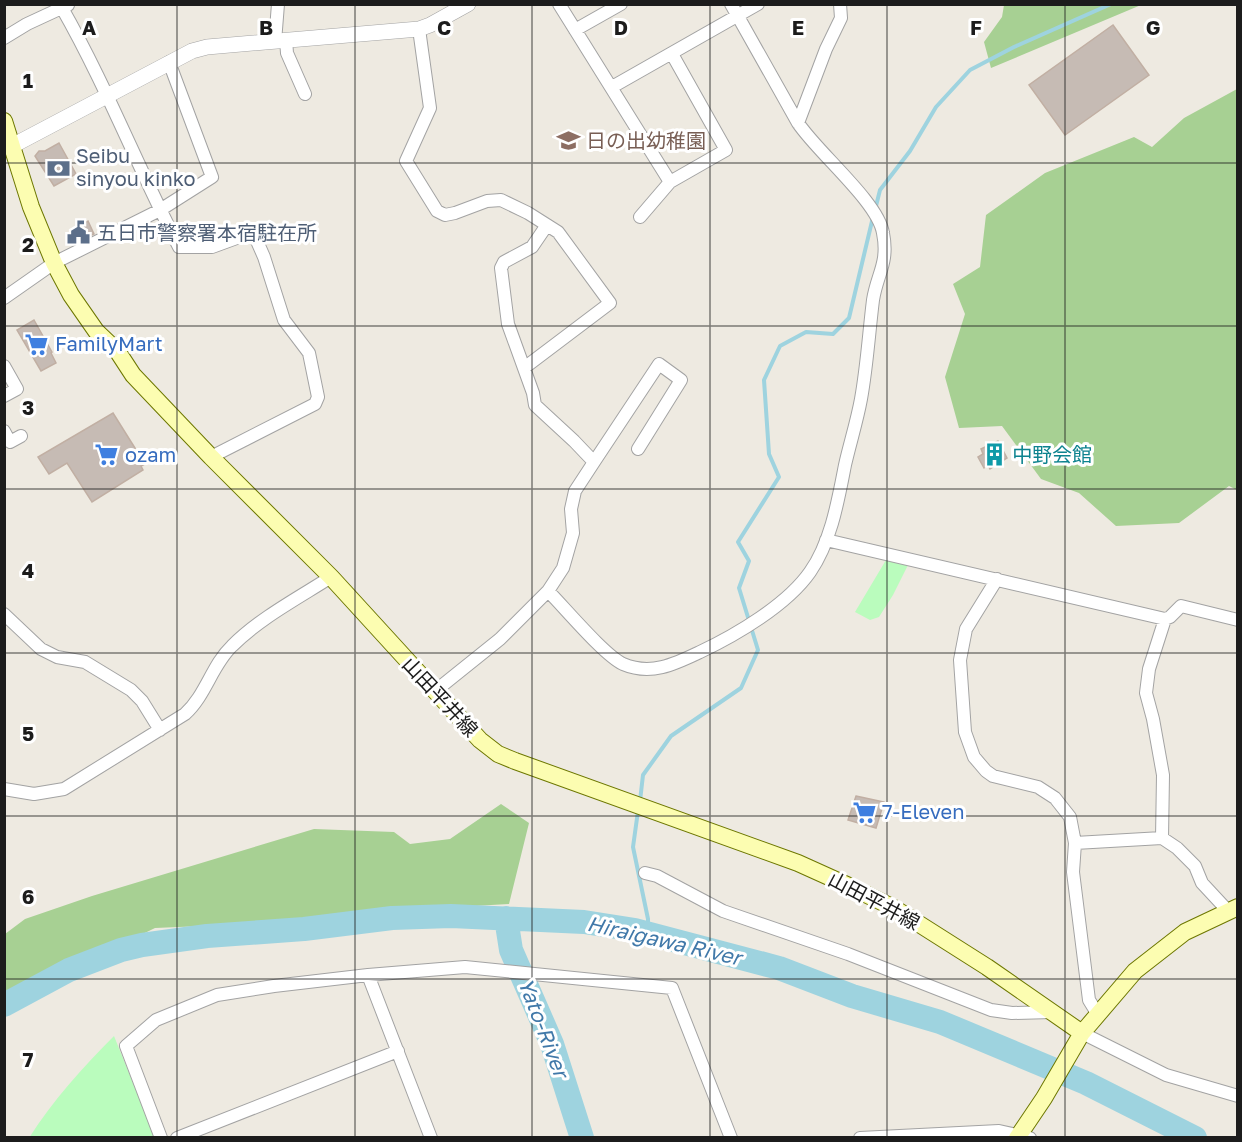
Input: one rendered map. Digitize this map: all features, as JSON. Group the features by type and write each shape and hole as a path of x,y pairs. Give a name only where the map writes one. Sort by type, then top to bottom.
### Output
{"main road":[{"name":"山田平井線","path":"4,121 31,207 54,263 71,295 96,331 118,352 133,375 211,457 331,577 469,730 498,754 514,761 798,863 894,908 1052,1012 1079,1038"},
{"path":"1022,1137 1079,1038 1097,1014 1136,971 1185,932 1233,909"}],"street":[{"path":"278,4 280,41 305,94"},
{"path":"12,146 192,51 207,47 418,29 468,4"},
{"path":"559,4 670,182"},
{"path":"575,30 621,4"},
{"path":"548,591 606,650 622,663 647,670 662,668 719,643 760,616 798,586 811,571 826,540 839,497 861,400 874,296 885,262 884,234 879,217 810,141 730,4"},
{"path":"612,87 758,4"},
{"path":"798,123 826,49 841,18 840,4"},
{"path":"4,38 27,24 66,6 178,247 212,247 253,232 264,257 284,320 309,352 318,397 315,405 211,457"},
{"path":"418,29 430,108 406,161 437,211 445,215 487,201 501,200 528,213 558,232 610,303 524,368"},
{"path":"640,218 670,182 726,150 672,54"},
{"path":"6,294 54,263 160,210 212,177 169,62"},
{"path":"547,225 532,247 504,262 501,268 508,324 533,393 535,405 594,462"},
{"path":"434,692 500,639 548,591 563,568 573,533 571,509 575,492 659,364 681,381 638,449"},
{"path":"4,366 17,389 4,396"},
{"path":"4,431 10,442 21,436"},
{"path":"826,540 1165,619 1181,606 1238,620"},
{"path":"4,789 34,794 64,789 160,730 194,706 232,645 254,627 331,577"},
{"path":"997,579 966,629 960,660 965,732 974,757 986,771 993,776 1038,787 1055,798 1070,817 1075,843 1073,872 1089,1000 1097,1014"},
{"path":"4,614 41,649 57,657 85,662 131,690 142,701 160,730"},
{"path":"1162,838 1163,775 1146,693 1149,669 1165,619"},
{"path":"1075,843 1162,838 1177,848 1195,866 1202,883 1233,909"},
{"path":"649,874 723,911 848,954 992,1010 1011,1013 1052,1012"},
{"path":"161,1137 126,1046 156,1020 217,996 274,986 465,967 672,988 731,1137"},
{"path":"368,975 431,1137"},
{"path":"1079,1038 1166,1075 1238,1096"},
{"path":"177,1137 398,1051"},
{"path":"860,1137 999,1131 1022,1137"}],"green space":[{"path":"1004,4 1141,5 991,68 984,42 1002,17"},
{"path":"1237,89 1237,490 1229,486 1179,523 1116,526 1079,493 1041,479 1002,426 959,428 945,377 965,314 953,284 980,267 986,215 1045,173 1134,137 1152,147 1184,118"},
{"path":"886,560 908,565 879,617 870,620 855,612"},
{"path":"501,804 529,823 509,904 301,922 155,928 5,1001 5,934 25,919 92,896 314,829 394,832 410,844 450,839"},
{"path":"114,1036 155,1137 29,1138 69,1084"}],"building":[{"path":"1113,25 1149,75 1065,135 1029,85"},
{"name":"Seibu sinyou kinko","path":"59,143 76,174 54,186 35,156 39,151 45,151"},
{"path":"88,221 94,234 76,243 71,232"},
{"path":"34,320 56,363 41,371 17,330"},
{"path":"113,413 145,464 141,466 143,470 92,502 67,463 49,474 38,457"},
{"name":"中野会館","path":"998,441 1007,458 990,469 988,465 984,468 978,457 983,454 981,449"},
{"path":"856,796 884,802 876,828 848,820"}],"waterway":[{"path":"875,210 880,190 910,151 936,107 970,70 1014,47 1111,4"},
{"path":"640,801 643,775 671,736 741,688 758,650 739,588 749,561 738,542 779,477 769,454 764,380 780,346 806,332 833,334 849,318 873,217"},
{"path":"638,811 633,847 648,919 648,933"},
{"name":"Hiraigawa River","path":"4,1005 69,970 121,950 142,945 207,936 304,929 392,918 451,916 584,922 635,930 779,968 852,996 940,1022 1086,1083 1195,1138"},
{"name":"Yato-River","path":"506,918 511,950 552,1044 582,1138"}],"place":[{"name":"日の出幼稚園","path":"568,141"},
{"name":"Seibu sinyou kinko","path":"58,168"},
{"name":"五日市警察署本宿駐在所","path":"79,233"},
{"name":"FamilyMart","path":"37,344"},
{"name":"ozam","path":"107,455"},
{"name":"中野会館","path":"994,455"},
{"name":"7-Eleven","path":"864,812"}]}
